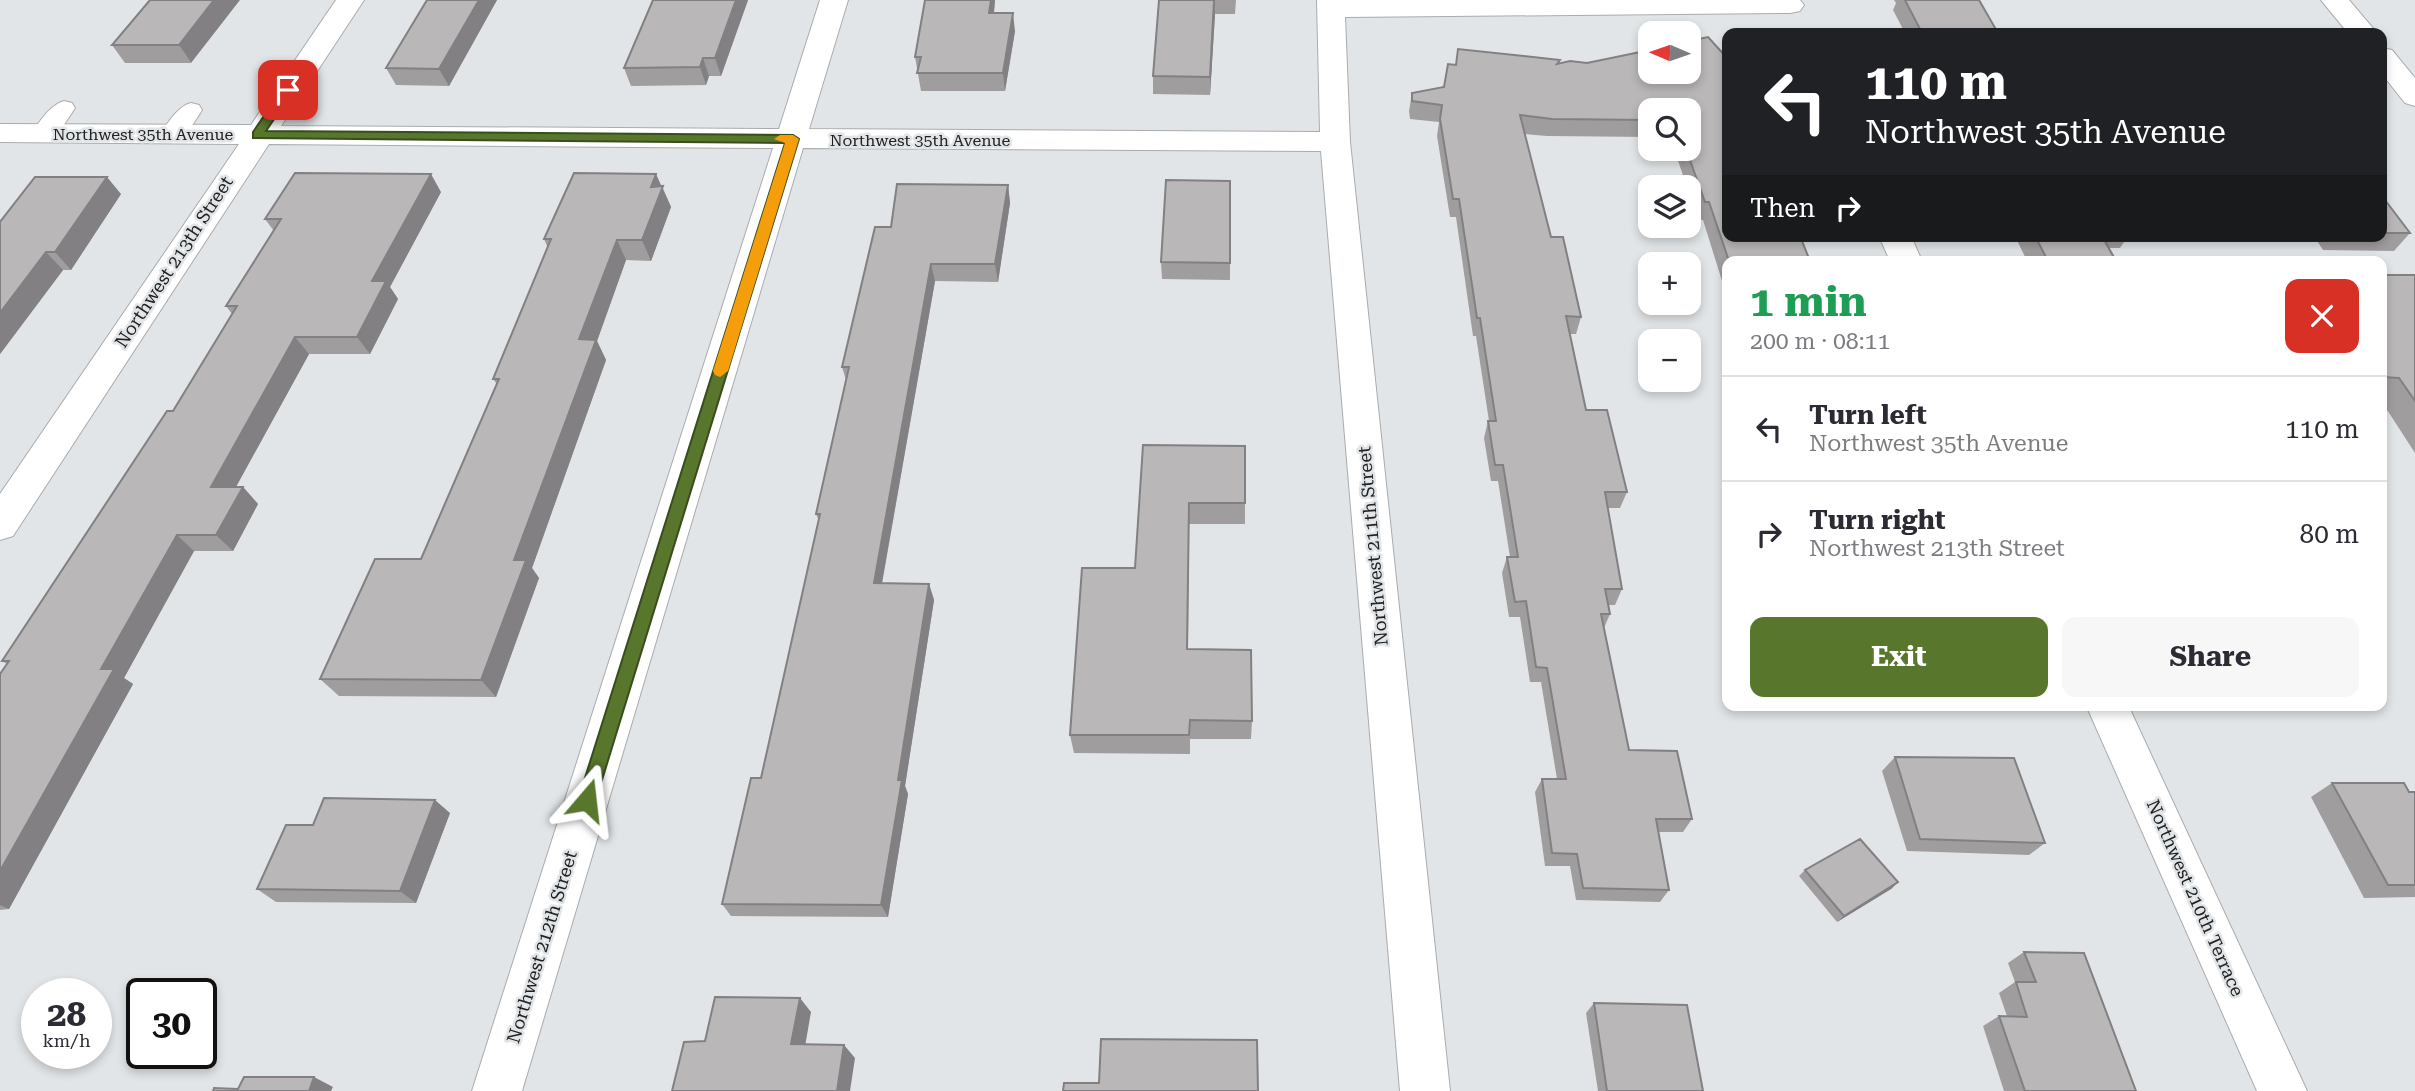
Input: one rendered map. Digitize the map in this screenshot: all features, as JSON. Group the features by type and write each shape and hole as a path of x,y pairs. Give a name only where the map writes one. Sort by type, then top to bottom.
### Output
{"street":[{"name":"Northwest 213th Street","path":"0,525 257,135 350,0"},
{"name":"Northwest 212th Street","path":"497,1091 834,0"},
{"path":"2335,0 2359,28"},
{"path":"1332,4 1792,10"},
{"name":"Northwest 211th Street","path":"1332,4 1335,142 1425,1091"},
{"path":"2387,62 2415,97"},
{"name":"Northwest 35th Avenue","path":"0,133 1335,142"},
{"name":"Northwest 210th Terrace","path":"2110,711 2282,1091"}],"lane":[{"path":"44,133 64,107"},
{"path":"172,134 191,110"}],"building":[{"path":"150,0 214,0 179,45 112,45"},
{"path":"427,0 479,0 439,69 386,68"},
{"path":"653,0 736,0 715,58 703,58 700,67 624,68"},
{"path":"925,0 991,0 989,13 1013,13 1003,73 917,73 921,57 915,57"},
{"path":"1159,0 1214,0 1210,77 1153,76"},
{"path":"1905,0 1979,0 1995,28 1919,28"},
{"path":"1708,37 1722,52 1722,240 1709,202 1705,202 1701,191 1701,175 1695,175 1690,161 1701,161 1701,98 1638,98 1638,120 1552,119 1520,115 1551,237 1563,237 1581,317 1566,316 1586,410 1607,410 1627,492 1605,492 1622,589 1605,589 1610,614 1601,614 1629,750 1677,751 1692,819 1656,819 1669,890 1583,888 1577,854 1552,853 1542,779 1566,779 1547,668 1536,667 1526,601 1515,602 1507,557 1518,557 1503,465 1495,465 1488,421 1496,421 1459,199 1453,199 1440,119 1442,105 1412,101 1412,93 1444,87 1448,64 1456,65 1458,49 1560,60 1557,64 1570,61 1587,63 1638,52 1638,84 1701,84 1701,38"},
{"path":"295,173 431,174 372,281 386,281 357,337 295,337 211,487 243,487 216,535 177,535 101,669 114,669 0,871 0,674 9,661 2,661 167,411 173,411 237,306 226,306 281,219 265,219"},
{"path":"574,173 656,174 651,187 663,186 642,240 617,240 579,339 596,340 514,560 526,560 481,680 320,679 375,559 421,559 499,379 493,379 551,239 544,239"},
{"path":"35,177 107,177 55,252 46,252 0,313 0,222"},
{"path":"1166,180 1230,181 1230,263 1161,262"},
{"path":"897,184 1008,185 995,264 931,264 874,583 929,584 898,780 902,780 881,905 722,904 751,778 761,778 820,514 816,514 849,367 842,367 875,227 891,227"},
{"path":"2387,203 2410,233 2387,233"},
{"path":"1723,242 1802,242 1808,256 1727,256"},
{"path":"2038,242 2105,242 2113,256 2045,256"},
{"path":"2387,275 2415,275 2415,401 2399,378 2387,377"},
{"path":"1143,445 1245,446 1245,503 1189,503 1187,649 1251,650 1252,721 1190,720 1189,735 1070,735 1082,568 1135,568"},
{"path":"1895,757 2014,758 2045,843 1920,839"},
{"path":"2332,783 2404,783 2409,792 2415,792 2415,885 2388,885"},
{"path":"324,798 435,800 400,891 257,889 286,825 313,825"},
{"path":"1860,839 1898,882 1844,916 1805,870"},
{"path":"2024,952 2084,953 2136,1091 2025,1091 1999,1016 2027,1017 2016,982 2036,982"},
{"path":"715,997 800,998 791,1044 844,1045 837,1091 672,1091 684,1042 705,1041"},
{"path":"1594,1003 1687,1005 1703,1091 1607,1091"},
{"path":"1101,1039 1257,1040 1258,1091 1063,1091 1064,1083 1099,1083"},
{"path":"244,1077 314,1077 309,1091 213,1091 214,1088 238,1089"}],"slow traffic":[{"path":"720,371 793,139 780,139"}],"route":[{"path":"288,90 257,135 793,139 587,800"}]}
